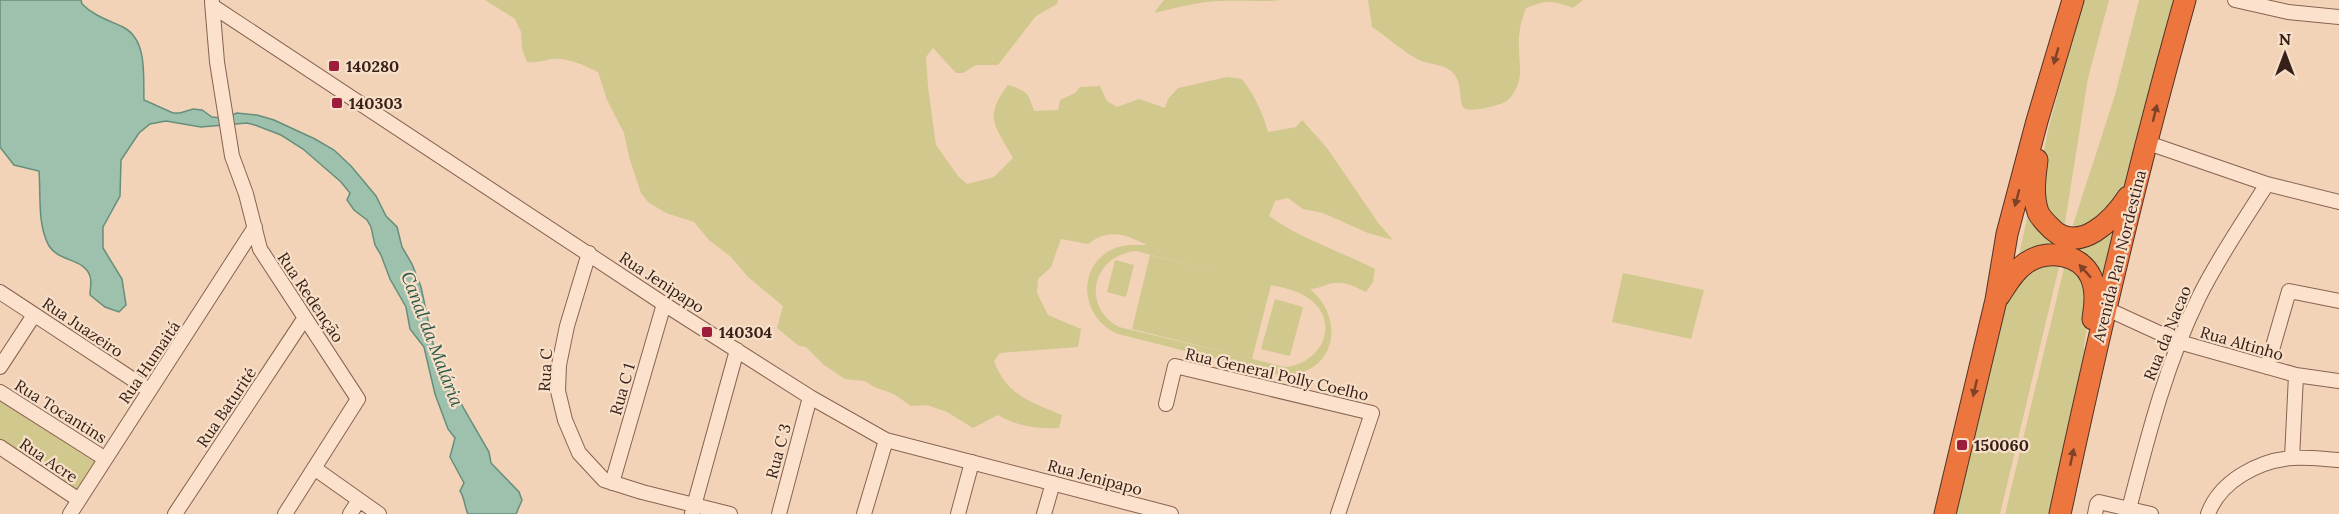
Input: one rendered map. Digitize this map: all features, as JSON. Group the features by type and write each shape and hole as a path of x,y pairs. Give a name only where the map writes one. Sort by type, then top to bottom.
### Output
{"highway":[{"path":"1945,514 1996,300 2007,234 2073,0"},
{"name":"Avenida Pan Nordestina","path":"2060,514 2134,189 2185,0"},
{"path":"2038,118 2036,203 2039,215 2057,233 2066,238 2094,232 2109,222 2134,189"},
{"path":"1996,300 2018,270 2027,262 2038,258 2062,255 2085,268 2095,290 2087,388"}],"street":[{"path":"2235,0 2291,6 2339,16"},
{"name":"Rua Redenção","path":"213,3 217,62 232,156 246,194 260,249 304,319 357,394 357,403 314,468"},
{"name":"Rua Jenipapo","path":"213,3 664,304 810,397 886,440 1053,483 1133,509 1171,514"},
{"path":"2148,143 2268,184 2339,202"},
{"name":"Rua da Nacao","path":"2129,509 2155,409 2179,342 2210,276 2268,184"},
{"name":"Rua Humaitá","path":"70,514 255,227"},
{"name":"Rua C","path":"589,253 567,326 559,365 558,391 565,420 579,453 608,481"},
{"path":"2267,367 2289,291 2339,302"},
{"name":"Rua Juazeiro","path":"0,292 149,390"},
{"name":"Rua C 1","path":"608,481 664,304"},
{"name":"Rua Altinho","path":"2107,309 2179,342 2296,375 2339,381"},
{"path":"0,366 34,315"},
{"name":"Rua Baturité","path":"175,514 304,319"},
{"path":"693,510 737,350"},
{"name":"Rua General Polly Coelho","path":"1166,404 1175,366 1372,412 1338,514"},
{"path":"2292,458 2296,375"},
{"name":"Rua Tocantins","path":"0,392 104,458"},
{"name":"Rua C 3","path":"779,514 810,397"},
{"path":"864,514 886,440"},
{"name":"Rua Acre","path":"0,447 79,500"},
{"path":"2208,514 2218,494 2228,483 2271,462 2292,458 2339,460"},
{"path":"958,514 972,462"},
{"path":"285,514 314,468 379,514"},
{"path":"608,481 693,510 730,514"},
{"path":"1044,514 1053,483"},
{"path":"350,514 359,500"},
{"path":"2096,509 2103,502 2151,514"}],"shaded area":[{"path":"485,0 1058,0 1057,4 1036,16 998,65 976,65 963,73 956,73 933,48 926,57 936,145 958,176 967,184 994,177 1013,158 994,121 996,106 1008,85 1026,93 1034,111 1058,110 1060,100 1075,93 1080,87 1100,86 1107,101 1117,107 1139,99 1165,108 1168,99 1178,88 1227,77 1242,79 1258,104 1268,132 1296,127 1302,120 1327,148 1379,224 1393,240 1368,233 1323,213 1303,209 1288,198 1275,201 1269,216 1307,238 1375,269 1373,282 1366,292 1344,283 1310,289 1322,302 1329,317 1331,333 1329,347 1322,359 1311,369 1296,374 1277,374 1118,334 1105,326 1096,316 1087,291 1088,278 1093,266 1102,256 1115,248 1127,245 1147,245 1117,234 1103,236 1088,244 1061,239 1051,267 1038,279 1037,293 1048,315 1081,329 1078,347 1000,353 994,361 999,373 1013,390 1030,401 1062,415 1059,428 1027,426 998,415 973,428 947,412 927,405 911,406 894,394 865,381 845,379 824,365 806,347 799,346 777,328 783,306 748,277 731,257 709,240 694,222 666,213 648,202 641,193 624,133 607,100 598,72 563,59 527,62 522,49 521,32 515,19","holes":["1136,251 1222,273 1150,255 1132,329 1252,359 1271,285 1302,294 1320,310 1325,321 1325,331 1317,351 1308,359 1285,367 1119,327 1107,318 1099,307 1096,295 1101,271 1121,255"]},
{"path":"1164,0 1281,0 1211,2 1154,13"},
{"path":"1368,0 1583,0 1573,8 1549,2 1526,8 1519,33 1520,75 1515,90 1505,102 1473,110 1464,108 1462,105 1458,80 1451,71 1415,58 1372,27"},
{"path":"2083,0 2109,0 2088,78 2064,229 2046,215 2040,171 2048,130"},
{"path":"2139,0 2181,0 2131,189 2107,219 2070,234 2115,95"},
{"path":"2030,204 2054,236 2060,251 2017,265"},
{"path":"2122,216 2100,306 2066,253"},
{"path":"2038,258 2060,263 2000,514 1950,514 2000,304"},
{"path":"1115,260 1134,265 1126,297 1107,292"},
{"path":"2065,264 2082,271 2089,314 2084,345 2087,388 2055,514 2005,514"},
{"path":"1623,273 1704,290 1691,339 1612,322"},
{"path":"1275,299 1303,307 1290,356 1261,349"},
{"path":"0,394 101,458 78,491 0,440"}],"water":[{"name":"Canal da Malária","path":"0,0 81,0 91,12 123,27 137,41 144,70 144,100 173,113 193,109 202,110 212,117 222,118 237,113 274,120 334,150 351,166 376,196 386,216 397,227 402,247 421,287 434,348 464,409 489,452 491,463 519,492 522,500 516,514 468,514 460,491 464,483 450,457 455,438 448,429 435,394 424,347 410,329 406,307 375,245 371,227 347,200 350,193 341,182 303,149 281,135 247,123 201,127 166,121 150,124 139,133 121,160 120,196 103,227 103,248 122,279 126,305 119,312 105,307 90,295 91,278 87,270 53,251 45,237 41,219 39,171 14,165 0,147"}],"place":[{"name":"140280","path":"334,66"},
{"name":"140303","path":"337,103"},
{"name":"140304","path":"707,332"},
{"name":"150060","path":"1962,445"}]}
